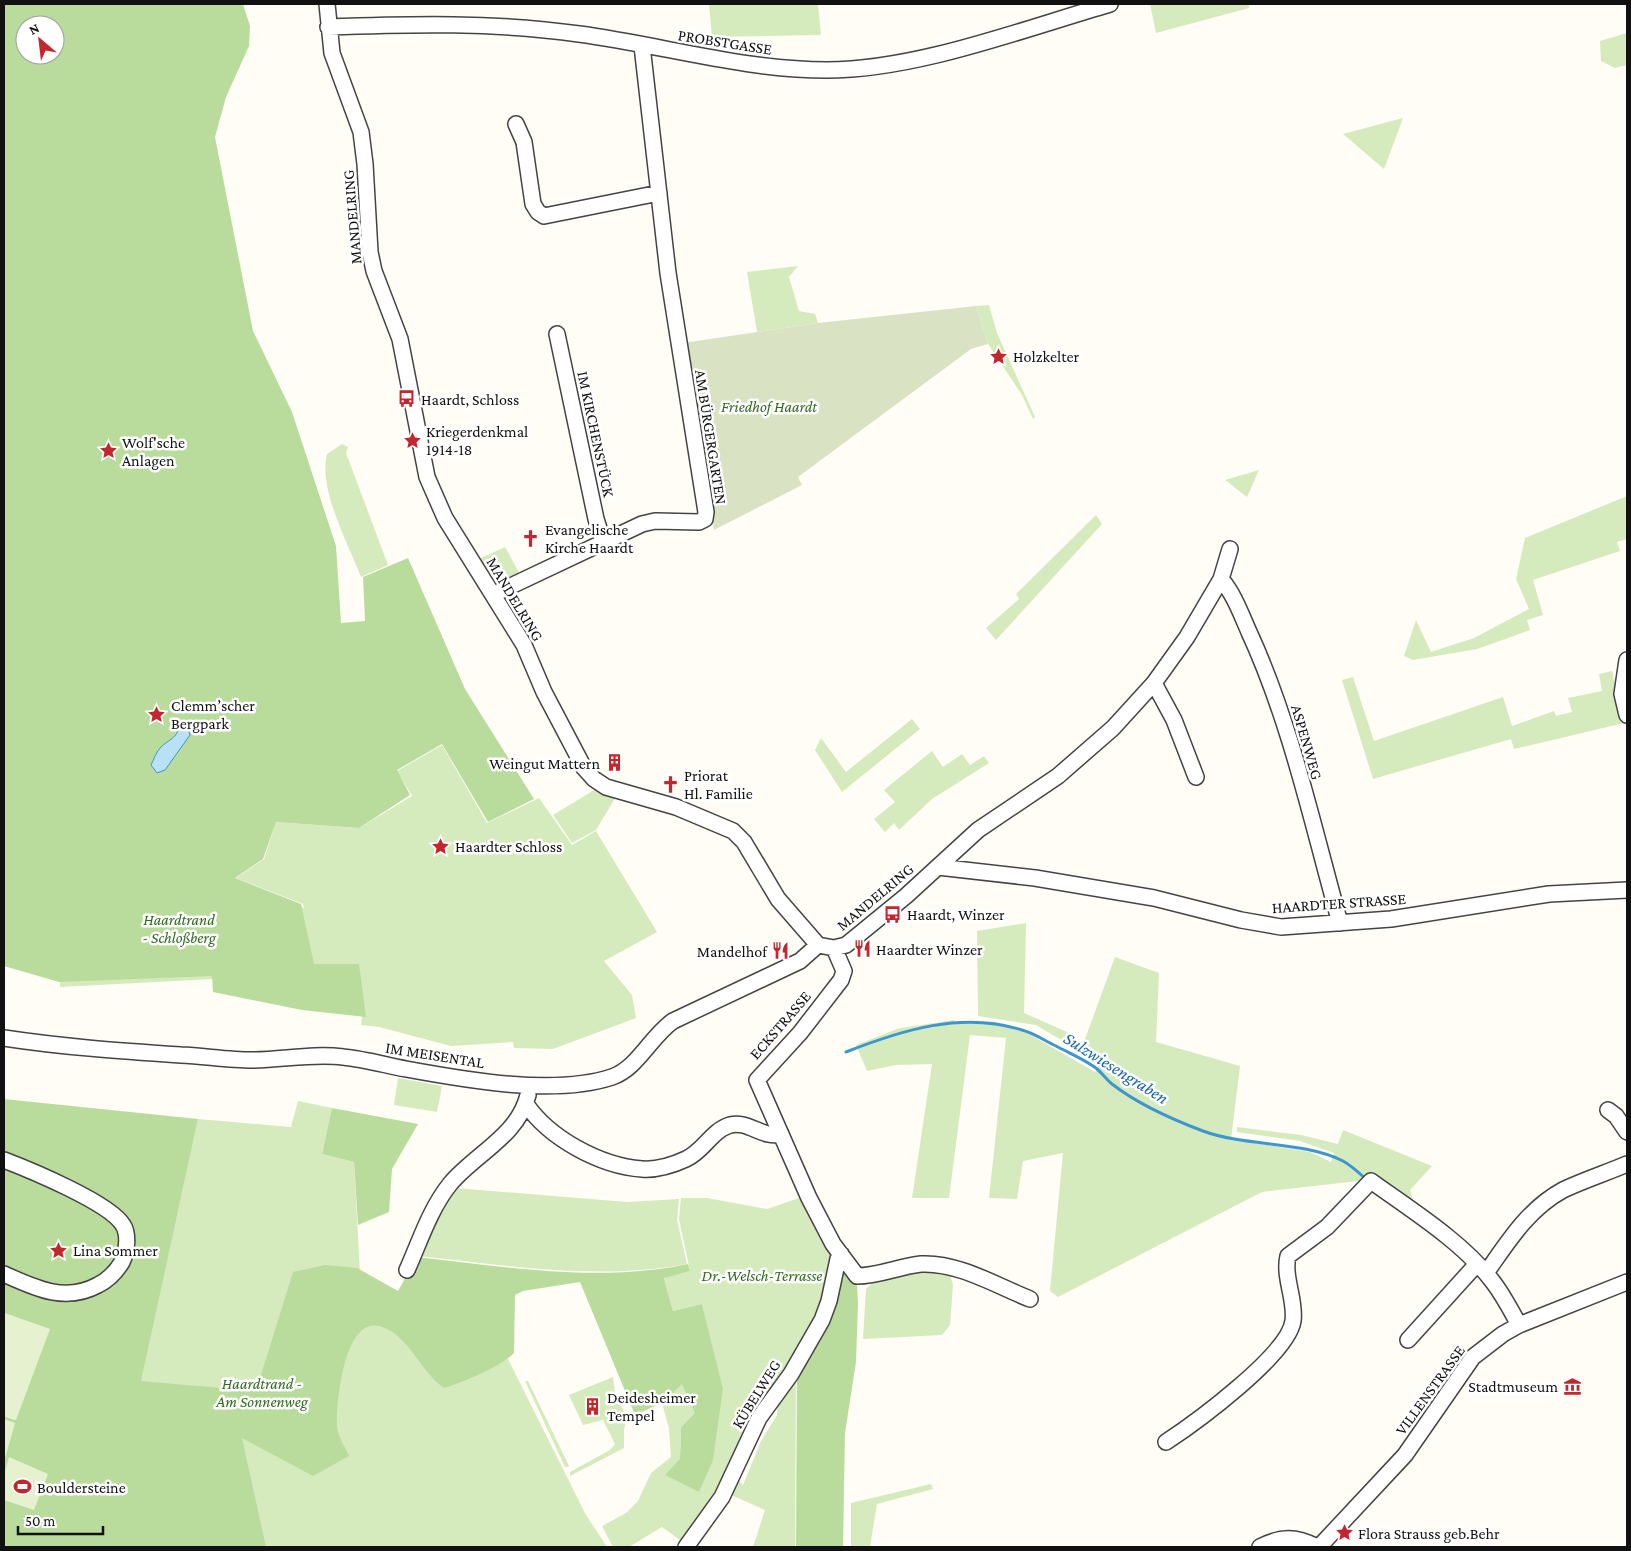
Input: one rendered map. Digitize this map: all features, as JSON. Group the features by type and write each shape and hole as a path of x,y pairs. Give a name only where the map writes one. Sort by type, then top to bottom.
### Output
{"street":[{"name":"MANDELRING","path":"327,4 328,27 336,66 361,132 365,164 370,252 374,271 400,339 426,477 445,518 524,645 544,692 584,768 606,786 676,807 733,831 744,842 783,905 818,945 834,948 846,945 938,868"},
{"name":"PROBSTGASSE","path":"328,27 406,24 471,26 572,33 767,66 847,69 904,61 945,52 1110,4"},
{"name":"AM BÜRGERGARTEN","path":"494,594 642,524 655,521 699,522 706,516 683,378 642,46"},
{"path":"516,124 524,142 533,204 538,212 544,216 659,193"},
{"name":"IM KIRCHENSTÜCK","path":"557,334 596,520 603,541"},
{"path":"938,868 978,830 1078,760 1129,713 1154,683 1187,637 1221,579 1230,549"},
{"name":"ASPENWEG","path":"1221,579 1230,592 1256,646 1279,708 1340,923"},
{"path":"1627,660 1622,694 1627,715"},
{"path":"1154,683 1174,720 1196,777"},
{"name":"HAARDTER STRASSE","path":"938,868 1035,878 1154,898 1271,927 1391,919 1540,895 1627,890"},
{"name":"IM MEISENTAL","path":"4,1038 51,1046 252,1060 343,1056 417,1071 530,1085 570,1084 620,1074 636,1060 660,1031 673,1021 800,961 818,945"},
{"name":"ECKSTRASSE","path":"781,1134 758,1084 758,1078 800,1033 841,980 844,971 834,948"},
{"path":"407,1270 440,1199 464,1170 504,1134 526,1104 530,1085"},
{"path":"526,1104 537,1120 574,1145 601,1159 641,1169 658,1168 684,1160 696,1154 716,1133 730,1125 741,1124 768,1135 781,1134 809,1198 833,1244 857,1276 909,1266 935,1264 958,1270 1030,1299"},
{"path":"1608,1110 1616,1116 1627,1132"},
{"path":"4,1160 110,1211 124,1226 127,1236 124,1257 118,1269 105,1281 79,1293 50,1292 4,1274"},
{"path":"1408,1340 1481,1269 1536,1208 1562,1191 1627,1164"},
{"path":"1166,1442 1212,1409 1275,1351 1293,1322 1286,1262 1288,1256 1327,1227 1371,1180 1454,1243 1481,1269 1502,1295 1519,1325"},
{"name":"KÜBELWEG","path":"686,1547 722,1497 759,1418 790,1374 822,1320 830,1301 838,1258 841,1254"},
{"name":"VILLENSTRASSE","path":"1318,1547 1405,1455 1473,1357 1502,1334 1519,1325 1627,1282"},
{"path":"1260,1547 1275,1540 1290,1537 1318,1547"}],"green space":[{"name":"Haardtrand - Schloßberg","path":"4,4 243,4 250,26 249,46 226,97 215,137 253,331 292,412 336,546 341,623 365,621 363,577 408,558 465,689 534,799 488,822 442,744 397,770 410,795 359,828 276,822 263,859 235,878 301,904 314,964 359,964 366,1017 302,1010 213,992 212,976 59,982 4,966"},
{"path":"709,4 818,4 821,35 712,37"},
{"path":"1150,4 1249,4 1249,8 1156,33"},
{"path":"1627,33 1627,65 1615,68 1601,61 1600,41"},
{"path":"1403,118 1384,169 1343,134"},
{"path":"798,266 789,277 799,311 815,314 818,323 757,332 747,272"},
{"path":"989,305 997,333 1035,417 1033,419 1022,395 988,344 976,306"},
{"name":"Friedhof Haardt","path":"976,306 988,344 971,349 798,477 802,485 714,530 683,343 818,323"},
{"path":"342,444 348,447 346,453 388,565 361,577 336,516 327,483 325,468 327,454"},
{"path":"1259,470 1247,497 1225,480"},
{"path":"1627,496 1627,539 1617,542 1620,551 1533,580 1543,615 1527,620 1530,630 1477,649 1413,660 1404,656 1416,620 1431,652 1474,638 1529,609 1516,579 1525,538"},
{"path":"1096,515 1102,524 996,640 986,628 1019,599 1016,594"},
{"path":"505,547 521,576 496,587 479,559"},
{"path":"1612,671 1624,723 1514,749 1511,739 1373,779 1342,680 1353,677 1374,741 1503,697 1512,726 1554,711 1556,716 1572,712 1568,698 1602,691 1599,674"},
{"path":"912,719 920,729 842,792 815,750 821,738 846,772"},
{"name":"Haardtrand - Schloßberg","path":"442,745 487,823 539,798 572,845 596,831 657,932 604,961 632,995 636,1018 553,1049 514,1048 513,1042 451,1046 379,1027 361,1025 362,1016 214,979 60,987 60,980 4,899 233,878 304,908 303,904 236,878 264,859 276,822 359,828 412,796 397,771"},
{"path":"932,751 943,767 962,754 970,765 984,756 989,763 932,799 899,830 894,823 885,832 874,819 895,802 884,790"},
{"path":"596,789 617,795 596,830 572,843 553,815"},
{"path":"1026,923 1024,1013 1067,1032 1068,1044 1036,1025 978,1016 977,931"},
{"path":"1115,957 1159,973 1156,1042 1240,1066 1231,1139 1310,1152 1331,1162 1334,1153 1300,1141 1237,1132 1237,1127 1301,1135 1338,1144 1343,1130 1432,1166 1410,1190 1413,1200 1358,1181 1262,1192 1058,1297 1050,1291 1063,1153 1023,1161 1017,1199 989,1198 1006,1038 970,1035 949,1198 912,1198 932,1064 896,1065 867,1071 856,1045 900,1028 955,1020 954,1023 980,1023 1022,1030 1095,1072 1101,1063 1081,1050"},
{"path":"398,1078 442,1086 437,1112 394,1105"},
{"path":"4,1099 198,1119 141,1381 256,1391 293,1272 325,1265 357,1268 398,1291 417,1257 519,1269 587,1273 654,1270 688,1264 690,1271 664,1278 673,1311 702,1304 723,1388 713,1460 699,1492 665,1475 680,1459 681,1427 695,1413 682,1384 662,1403 635,1415 580,1282 523,1291 515,1295 514,1353 491,1368 444,1388 429,1374 409,1348 394,1333 385,1328 371,1326 360,1332 345,1362 338,1399 337,1427 349,1456 313,1476 242,1438 266,1547 4,1547 4,1416 15,1420 49,1329 4,1313"},
{"name":"Haardtrand - Am Sonnenweg","path":"298,1101 332,1108 322,1154 354,1162 360,1273 400,1295 472,1312 508,1359 586,1515 607,1547 155,1547 62,1298 177,1214 198,1119 291,1127"},
{"path":"332,1108 418,1124 392,1169 389,1212 358,1225 354,1162 322,1154"},
{"path":"455,1188 627,1202 679,1199 677,1220 687,1264 620,1271 552,1270 418,1256 435,1216"},
{"name":"Dr.-Welsch-Terrasse","path":"805,1196 832,1253 824,1304 714,1500 684,1543 662,1527 629,1547 613,1547 602,1526 626,1513 638,1501 651,1473 671,1457 669,1428 662,1403 682,1383 696,1413 681,1427 680,1459 699,1492 723,1388 702,1304 673,1311 664,1277 690,1271 679,1219 681,1198 707,1198 767,1209"},
{"path":"846,1267 857,1285 858,1304 856,1362 845,1433 843,1547 796,1547 797,1375 841,1270"},
{"path":"922,1270 949,1272 953,1285 950,1325 942,1335 863,1339 866,1289 877,1278"},
{"path":"4,1313 50,1329 16,1420 4,1416"},
{"path":"796,1376 795,1547 753,1547 765,1510 729,1494 737,1478 743,1485 761,1441 777,1415 778,1400"},
{"path":"613,1377 615,1394 627,1417 624,1430 624,1448 570,1476 570,1472 610,1450 615,1444 603,1420 583,1425 569,1395"},
{"path":"525,1381 528,1381 569,1466 565,1467"},
{"path":"4,1419 15,1423 4,1462"},
{"name":"Bouldersteine","path":"9,1457 48,1474 34,1510 4,1500 4,1474"},
{"path":"931,1484 933,1489 877,1504 870,1547 851,1547 851,1503"}],"water":[{"path":"187,725 190,735 165,770 157,773 151,765 158,751 178,730"}],"waterway":[{"name":"Sulzwiesengraben","path":"846,1052 910,1030 955,1023 977,1022 1022,1030 1087,1062 1133,1099 1179,1122 1203,1131 1238,1140 1293,1147 1328,1155 1343,1161 1367,1180"}],"place":[{"name":"Holzkelter","path":"999,356"},
{"name":"Haardt, Schloss","path":"407,399"},
{"name":"Kriegerdenkmal 1914-18","path":"412,440"},
{"name":"Wolf'sche Anlagen","path":"108,451"},
{"name":"Evangelische Kirche Haardt","path":"531,538"},
{"name":"Clemm’scher Bergpark","path":"157,714"},
{"name":"Weingut Mattern","path":"614,763"},
{"name":"Priorat Hl. Familie","path":"670,784"},
{"name":"Haardter Schloss","path":"441,846"},
{"name":"Haardt, Winzer","path":"893,914"},
{"name":"Haardter Winzer","path":"862,949"},
{"name":"Mandelhof","path":"781,951"},
{"name":"Lina Sommer","path":"59,1250"},
{"name":"Stadtmuseum","path":"1572,1386"},
{"name":"Deidesheimer Tempel","path":"593,1406"},
{"name":"Bouldersteine","path":"23,1487"},
{"name":"Flora Strauss geb.Behr","path":"1344,1533"}]}
